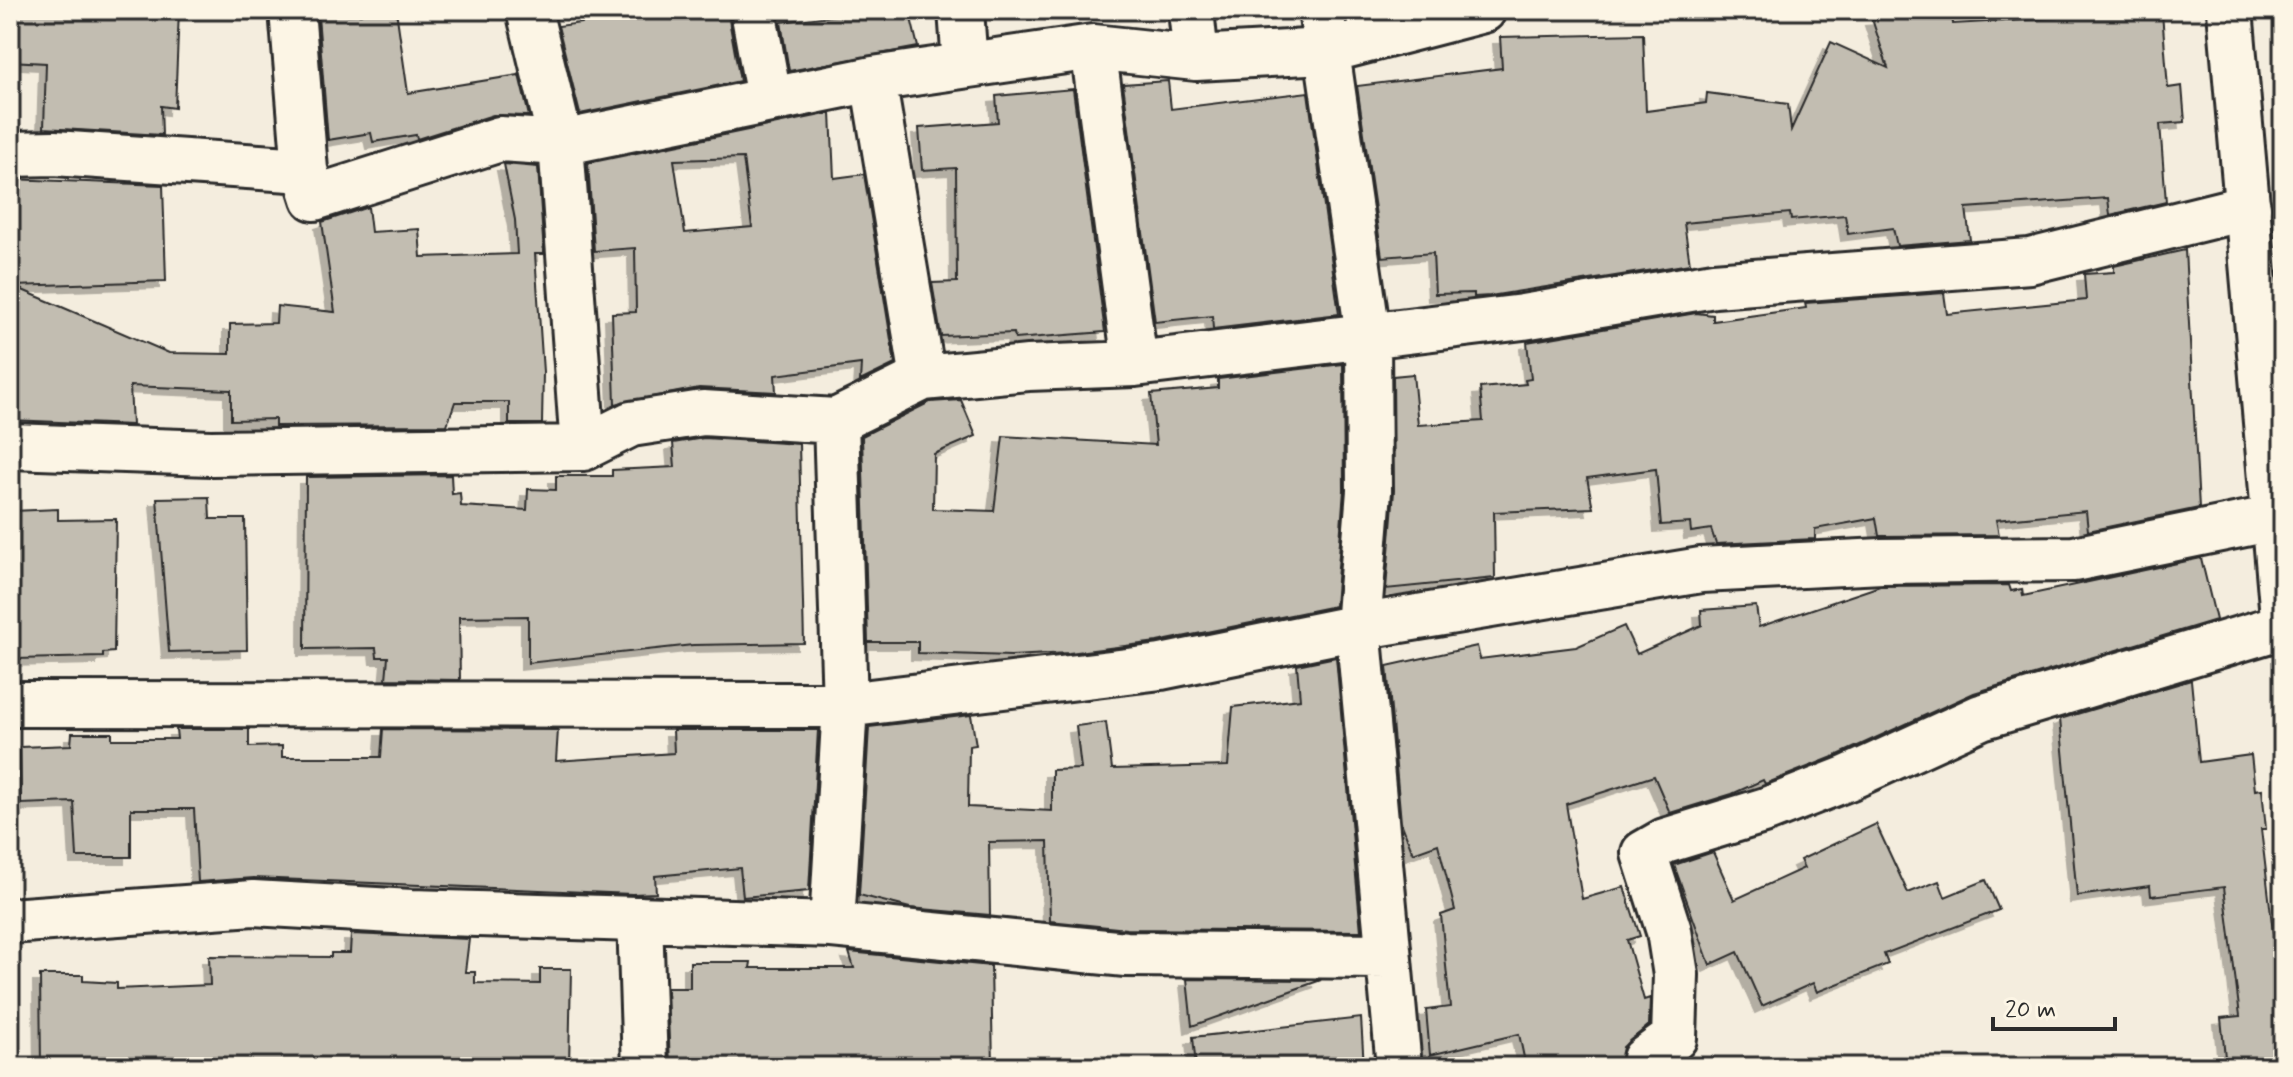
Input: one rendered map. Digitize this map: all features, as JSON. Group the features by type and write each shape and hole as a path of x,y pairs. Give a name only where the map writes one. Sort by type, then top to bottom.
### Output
{"street":[{"path":"292,10 305,170 314,198 500,139 561,143 873,79 1093,47 1196,58 1323,31 1483,10"},
{"path":"529,10 561,143 583,448"},
{"path":"753,10 769,98"},
{"path":"961,10 965,65"},
{"path":"1191,10 1196,58"},
{"path":"1645,1067 1645,1059 1674,1038 1676,975 1669,931 1644,853 1665,841 1766,810 1848,778 1981,717 2282,610 2274,518 2272,371 2248,207 2230,10"},
{"path":"1323,31 1368,335 1369,491 1358,627 1399,1067"},
{"path":"1093,47 1135,364"},
{"path":"873,79 923,378"},
{"path":"10,154 54,153 305,170"},
{"path":"10,446 211,453 583,448 631,424 703,413 836,421 923,378 1028,368 1135,364 1523,317 1714,285 2030,261 2248,207"},
{"path":"832,925 845,705 836,421"},
{"path":"10,704 845,705 1161,667 1358,627 1701,570 1882,561 2074,559 2274,518"},
{"path":"10,921 253,903 832,925 1126,954 1388,956"},
{"path":"640,919 645,1067"}],"building":[{"path":"10,10 179,10 175,108 161,106 162,135 44,128 46,63 10,61"},
{"path":"360,10 396,10 408,93 519,75 529,116 493,115 417,139 416,135 373,142 371,133 328,140 318,16 361,14"},
{"path":"581,10 693,10 694,18 728,14 740,81 580,114 558,26 582,23"},
{"path":"879,10 909,10 918,47 789,71 781,22"},
{"path":"2057,10 2149,10 2150,14 2162,13 2168,88 2182,86 2185,122 2160,124 2166,202 2110,215 2108,198 1966,208 1970,240 1897,246 1893,228 1848,234 1845,215 1791,220 1790,213 1684,223 1690,264 1490,296 1474,297 1474,293 1435,294 1433,253 1382,257 1357,86 1502,68 1500,37 1643,34 1646,111 1706,103 1707,93 1788,104 1791,130 1831,42 1888,68 1872,19 1952,13 1953,24 2058,18"},
{"path":"1168,81 1171,109 1308,92 1339,314 1213,329 1212,316 1155,322 1123,84"},
{"path":"1073,89 1105,332 1015,339 1014,333 941,336 932,283 957,282 956,168 922,170 919,128 998,122 996,96"},
{"path":"831,113 834,178 864,174 895,364 860,381 861,364 775,375 776,392 699,388 615,404 612,313 636,312 635,248 594,251 588,163","holes":["743,158 752,227 685,233 674,160"]},
{"path":"504,164 538,167 544,254 535,254 543,372 542,424 509,424 509,402 455,402 447,425 275,426 275,419 231,420 231,390 130,386 132,425 10,420 10,179 163,185 166,281 13,286 169,353 230,354 230,324 276,323 277,306 335,312 322,222 368,207 371,232 419,229 421,257 517,254 515,220"},
{"path":"2185,250 2199,508 2088,531 2086,511 1996,520 1999,535 1879,536 1876,518 1815,529 1815,539 1716,544 1711,529 1691,532 1690,523 1661,525 1656,469 1587,478 1593,508 1494,512 1495,578 1386,589 1394,491 1393,376 1413,374 1418,425 1483,421 1480,388 1526,384 1525,380 1531,379 1527,342 1696,313 1713,315 1713,321 1806,308 1805,303 1944,293 1947,314 2086,300 2084,274 2114,272 2114,266"},
{"path":"1343,364 1344,490 1335,606 1157,642 1069,653 1011,656 918,653 918,642 868,642 862,436 930,402 961,400 976,436 934,454 933,509 994,511 1003,436 1156,445 1151,394 1218,388 1218,379"},
{"path":"704,438 799,444 804,643 693,645 528,663 528,616 459,617 460,680 386,679 388,657 377,657 376,648 305,649 306,477 451,475 452,494 460,493 461,506 527,510 528,489 556,490 556,476 612,476 612,470 675,467 673,443"},
{"path":"209,497 210,519 245,519 247,650 169,652 157,498"},
{"path":"58,509 58,520 116,519 114,652 103,653 103,657 16,659 16,609 10,609 10,571 14,571 13,511"},
{"path":"2201,558 2216,620 1974,693 1838,755 1765,784 1763,780 1732,794 1670,813 1654,776 1566,804 1582,899 1624,887 1640,936 1627,940 1644,1000 1650,998 1649,1025 1623,1047 1620,1067 1526,1067 1519,1034 1430,1055 1426,1010 1450,1007 1441,915 1455,910 1438,844 1413,853 1401,822 1387,666 1477,646 1480,659 1576,647 1624,626 1637,654 1702,625 1701,610 1756,606 1759,627 1880,586 2009,585 2011,591 2022,589 2023,596"},
{"path":"1336,657 1361,931 1127,929 1050,921 1048,841 989,842 990,915 910,908 859,895 869,727 971,715 976,745 969,746 968,807 1052,811 1052,770 1081,769 1076,726 1106,722 1112,769 1228,766 1233,707 1300,699 1297,665"},
{"path":"2191,680 2199,762 2251,755 2255,790 2262,789 2266,829 2261,829 2273,932 2283,931 2283,1067 2226,1067 2221,1018 2240,1016 2224,887 2151,896 2150,886 2077,896 2060,719"},
{"path":"176,729 249,729 249,747 282,746 282,757 381,757 383,729 558,730 556,761 674,753 673,730 818,730 809,891 743,897 740,868 655,876 656,893 632,894 254,878 198,882 194,809 131,809 131,857 77,857 74,802 21,804 20,747 71,745 72,733 112,733 112,739 177,739"},
{"path":"1876,824 1908,893 1939,881 1945,897 1986,880 1999,910 1884,954 1888,964 1817,992 1813,983 1762,1006 1738,952 1710,965 1674,865 1713,852 1734,900 1804,868 1800,860"},
{"path":"351,934 469,939 465,972 475,972 475,983 540,984 540,969 571,969 569,1067 292,1067 292,1063 209,1067 41,1067 40,975 83,975 83,981 117,983 117,989 210,985 209,956 331,957 331,953 350,953"},
{"path":"849,952 991,966 993,1067 670,1066 667,988 690,988 690,962 751,962 750,968 854,968"},
{"path":"1187,979 1321,980 1192,1026"},
{"path":"1361,1018 1364,1067 1196,1067 1193,1037"}]}
